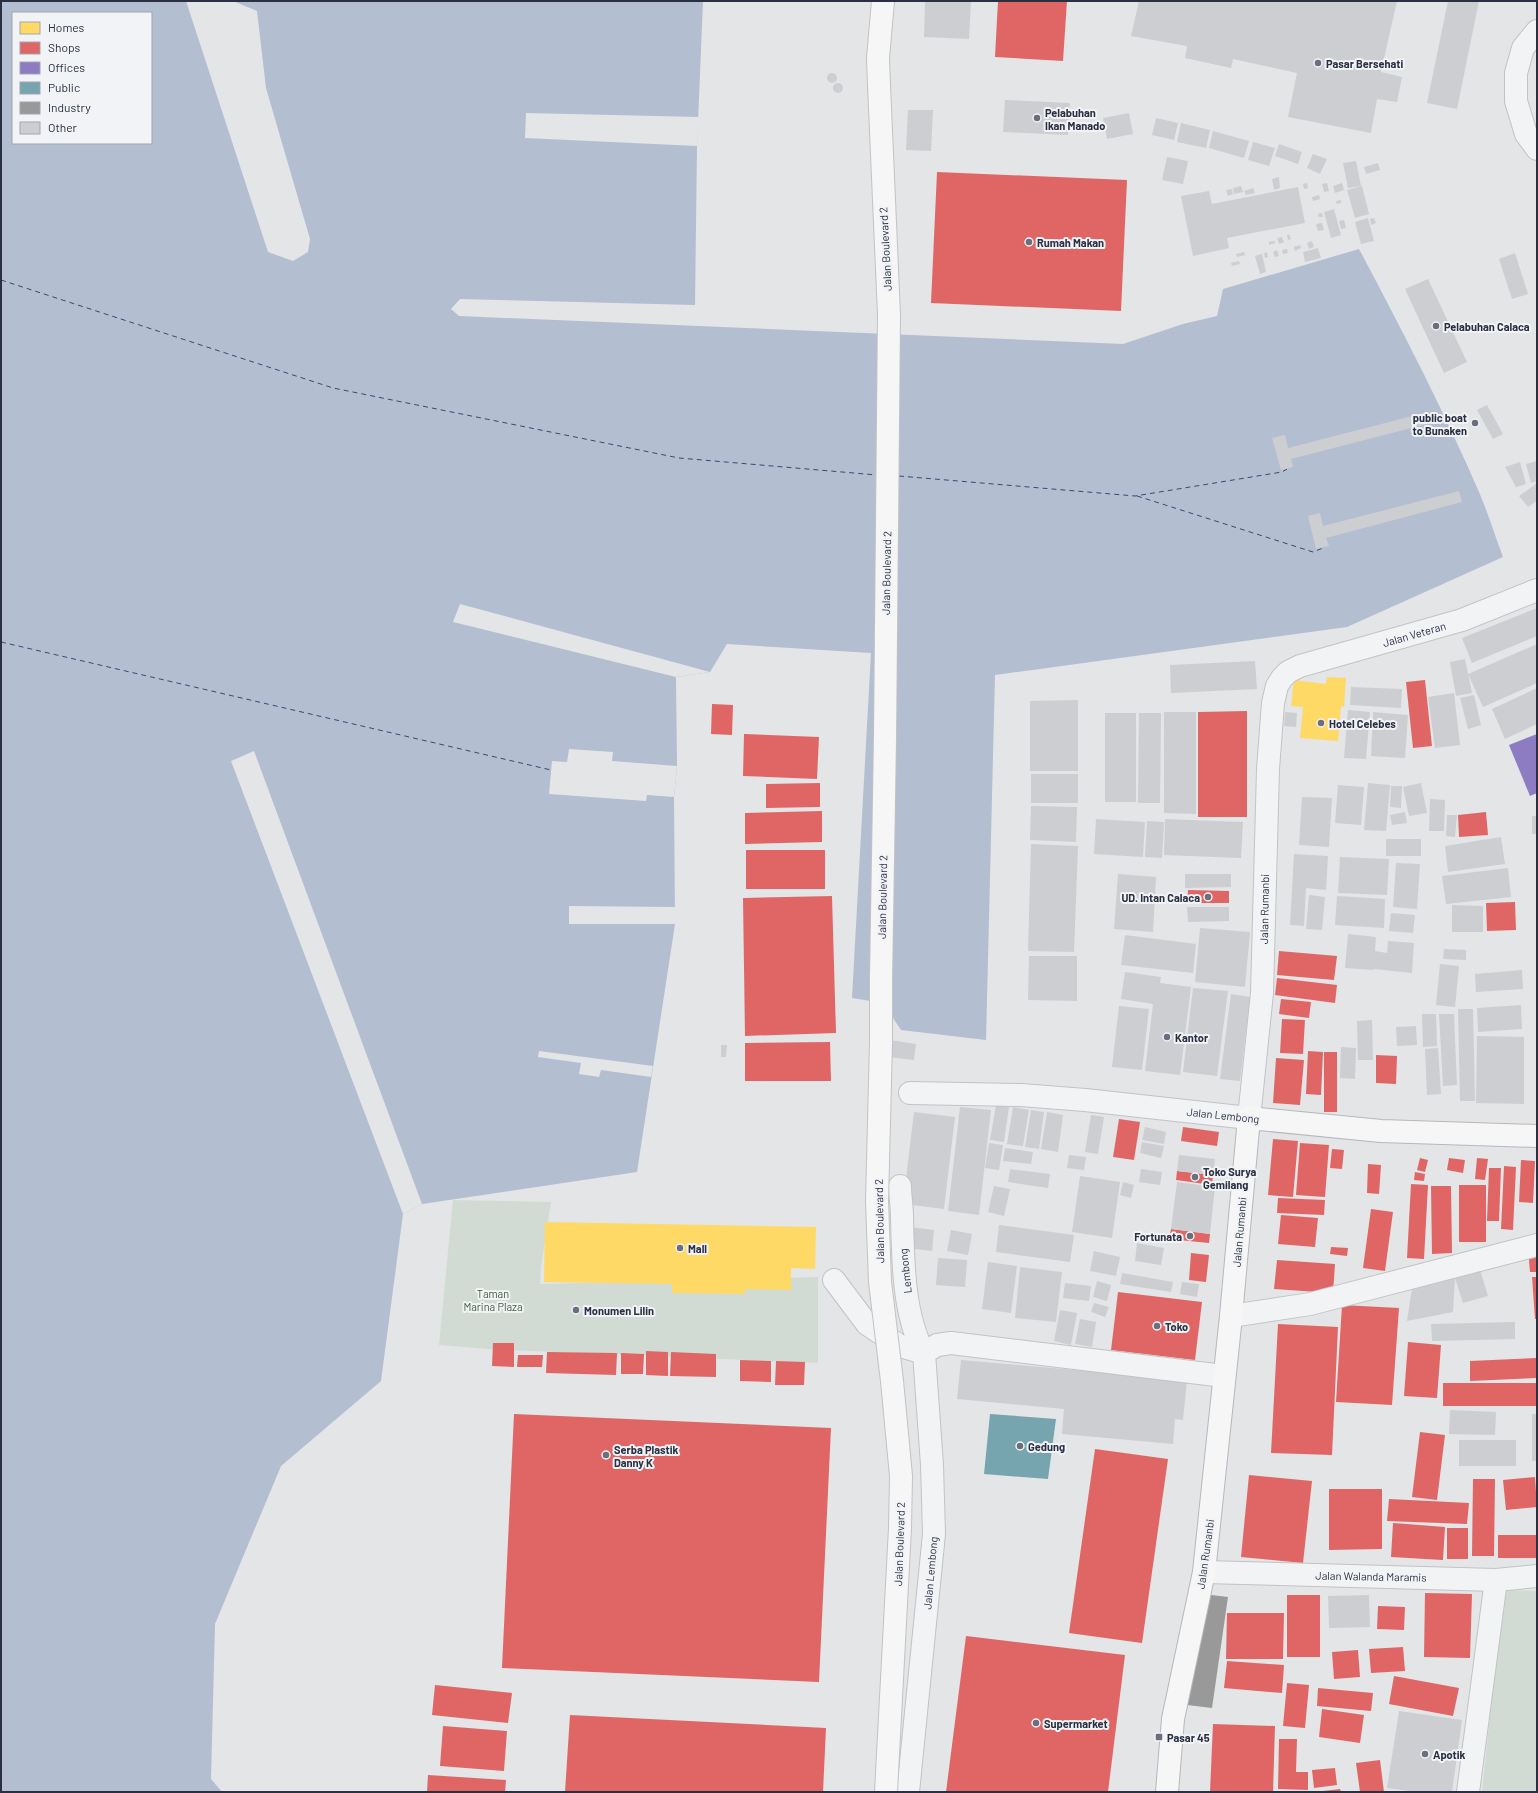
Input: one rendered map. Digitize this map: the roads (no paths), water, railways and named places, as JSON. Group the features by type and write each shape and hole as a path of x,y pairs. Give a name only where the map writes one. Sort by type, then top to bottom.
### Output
{"main road":[{"name":"Jalan Boulevard 2","path":"883,1 878,58 878,85 889,324 885,738 880,979 881,1042 877,1201 880,1282 892,1381 901,1476 900,1528 886,1792"},
{"name":"Jalan Lembong","path":"1249,1118 1381,1132 1537,1136"},
{"name":"Jalan Rumanbi","path":"1167,1792 1173,1719 1204,1572 1231,1316 1249,1118"}],"street":[{"path":"1537,31 1524,48 1516,73 1516,101 1526,134 1537,149"},
{"name":"Jalan Veteran","path":"1288,672 1300,666 1462,620 1537,590"},
{"name":"Jalan Rumanbi","path":"1249,1118 1262,993 1268,770 1273,703 1277,686 1288,672"},
{"name":"Jalan Lembong","path":"910,1092 1021,1095 1085,1100 1249,1118"},
{"name":"Lembong","path":"900,1186 904,1269 911,1323 917,1341 924,1353"},
{"path":"1231,1316 1310,1304 1537,1245"},
{"path":"834,1280 867,1324 900,1346 924,1353 937,1345 952,1343 1224,1376"},
{"name":"Jalan Lembong","path":"908,1792 934,1534 932,1465 924,1353"},
{"name":"Jalan Walanda Maramis","path":"1204,1572 1496,1580 1537,1576"},
{"path":"1468,1792 1496,1580"}],"water":[{"path":"1,1 186,1 268,252 293,261 308,252 310,239 266,88 257,11 233,1 703,1 697,146 695,305 460,299 451,309 459,316 1123,344 1183,324 1217,316 1223,289 1359,249 1451,430 1482,500 1503,557 1347,627 995,675 986,1040 901,1030 883,1003 852,998 871,653 727,644 710,672 676,677 677,766 674,797 675,924 637,1172 422,1204 403,1214 381,1381 281,1466 215,1624 211,1779 222,1792 1,1792"}],"place":[{"name":"Pasar Bersehati","path":"1318,63"},
{"name":"Pelabuhan Ikan Manado","path":"1037,118"},
{"name":"Rumah Makan","path":"1029,242"},
{"name":"Pelabuhan Calaca","path":"1436,326"},
{"name":"public boat to Bunaken","path":"1475,423"},
{"name":"Hotel Celebes","path":"1321,723"},
{"name":"UD. Intan Calaca","path":"1208,897"},
{"name":"Kantor","path":"1167,1037"},
{"name":"Toko Surya Gemilang","path":"1195,1177"},
{"name":"Fortunata","path":"1190,1236"},
{"name":"Mall","path":"680,1248"},
{"name":"Monumen Lilin","path":"576,1310"},
{"name":"Toko","path":"1157,1326"},
{"name":"Gedung","path":"1020,1446"},
{"name":"Serba Plastik Danny K","path":"606,1455"},
{"name":"Supermarket","path":"1036,1723"},
{"name":"Pasar 45","path":"1159,1737"},
{"name":"Apotik","path":"1425,1754"}],"park label":[{"name":"Taman Marina Plaza","path":"493,1299"}]}
